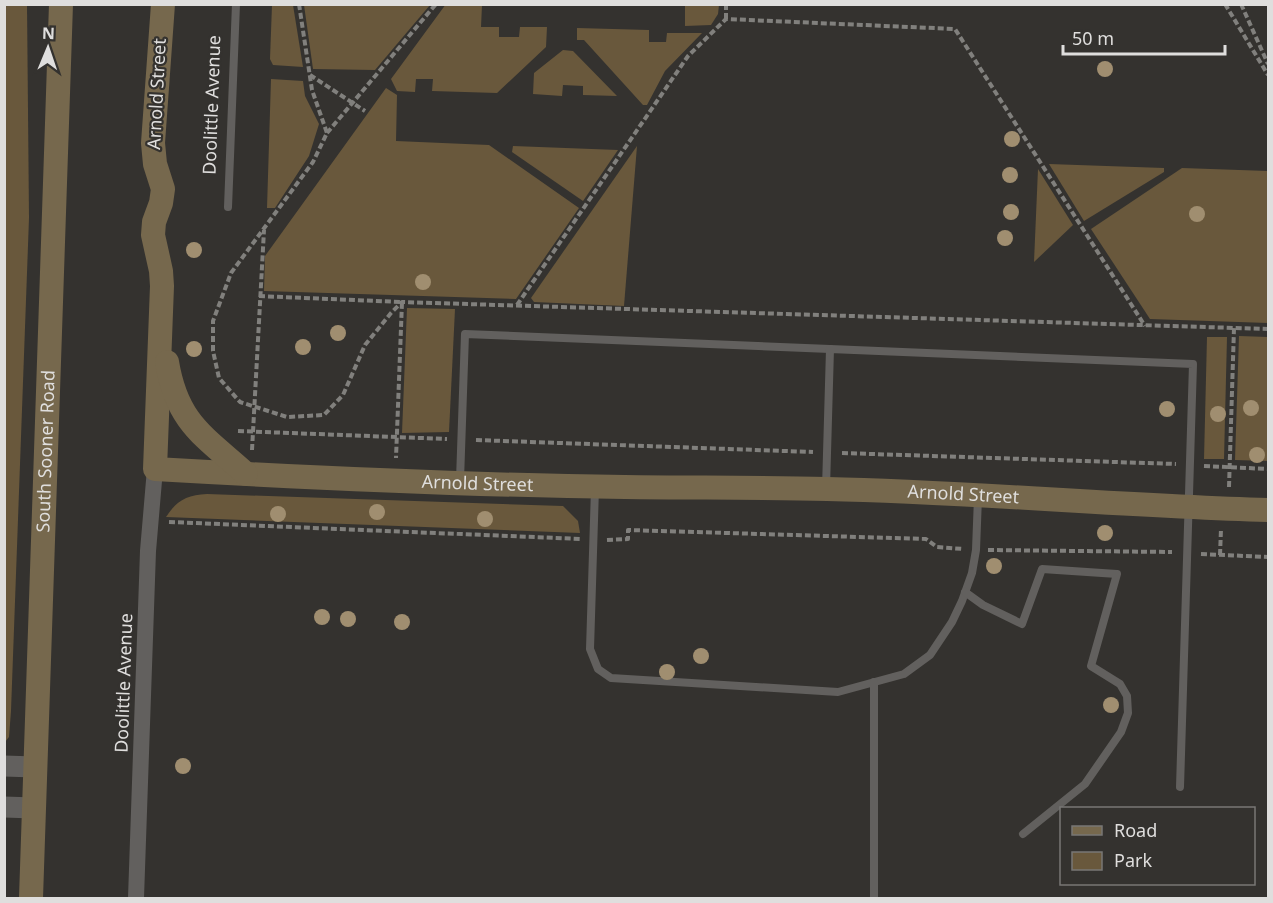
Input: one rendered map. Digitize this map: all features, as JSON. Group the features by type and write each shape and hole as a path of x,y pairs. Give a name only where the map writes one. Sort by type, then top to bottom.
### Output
{"main road":[{"name":"South Sooner Road","path":"31,898 61,4"},
{"name":"Arnold Street","path":"163,4 153,143 155,164 163,189 153,235 161,271 155,469 459,483 978,494 1189,508 1269,510"},
{"path":"161,303 166,358 172,386 180,407 195,429 249,474"}],"street":[{"name":"Doolittle Avenue","path":"136,898 155,469"},
{"path":"4,766 35,767"},
{"path":"4,807 34,808"}],"lane":[{"name":"Doolittle Avenue","path":"228,207 236,4"},
{"path":"459,483 465,334 1193,364 1180,787"},
{"path":"826,489 830,350"},
{"path":"595,486 590,649 598,669 611,678 838,692 904,674 930,655 952,622 965,592 976,550 978,494"},
{"path":"965,592 983,605 1022,624 1042,568 1117,574 1091,666 1120,684 1127,696 1128,713 1121,732 1085,784 1023,834"},
{"path":"874,682 874,898"}],"path":[{"path":"299,4 312,90 327,133"},
{"path":"402,302 365,345 343,395 324,415 287,417 254,407 240,402 219,378 213,351 213,321 231,273 313,162 327,133 436,4"},
{"path":"517,306 688,56 726,19 726,4"},
{"path":"1225,4 1269,75"},
{"path":"1241,4 1269,64"},
{"path":"726,19 955,29 1145,326"},
{"path":"310,74 365,111"},
{"path":"249,474 264,229"},
{"path":"260,296 1269,329"},
{"path":"395,480 402,302"},
{"path":"1220,555 1220,530 1229,488 1234,328"},
{"path":"238,431 1269,469"},
{"path":"151,522 594,540 628,539 628,530 926,539 937,547 976,550 1188,553 1269,557"}],"green space":[{"path":"27,4 29,218 11,711 9,737 5,742 4,5"},
{"path":"304,4 430,5 375,70 313,69"},
{"path":"446,4 482,5 481,27 499,27 499,37 519,37 520,27 547,27 546,47 497,93 432,91 433,79 416,79 415,92 397,91 391,79"},
{"path":"272,5 293,5 303,67 273,65 270,59"},
{"path":"685,5 719,5 718,14 711,25 685,26"},
{"path":"577,28 649,30 649,42 666,42 667,33 702,33 665,71 647,105 643,105 584,40 577,40"},
{"path":"563,50 573,51 617,96 583,95 583,86 563,85 562,96 533,94 534,73"},
{"path":"271,79 303,81 305,96 319,124 309,156 275,208 267,208"},
{"path":"386,88 397,95 396,141 489,145 579,208 516,299 264,291 265,256"},
{"path":"513,146 618,150 583,201 512,152"},
{"path":"637,146 624,306 534,302 531,298"},
{"path":"1049,164 1164,168 1164,172 1084,221"},
{"path":"1182,168 1268,171 1268,323 1150,319 1091,229"},
{"path":"1038,169 1073,225 1034,262"},
{"path":"407,308 455,309 449,432 402,433"},
{"path":"1239,336 1268,337 1268,461 1235,460"},
{"path":"1207,337 1227,337 1224,459 1204,459"},
{"path":"207,494 563,506 578,521 580,533 166,517 174,506 183,500"}]}
